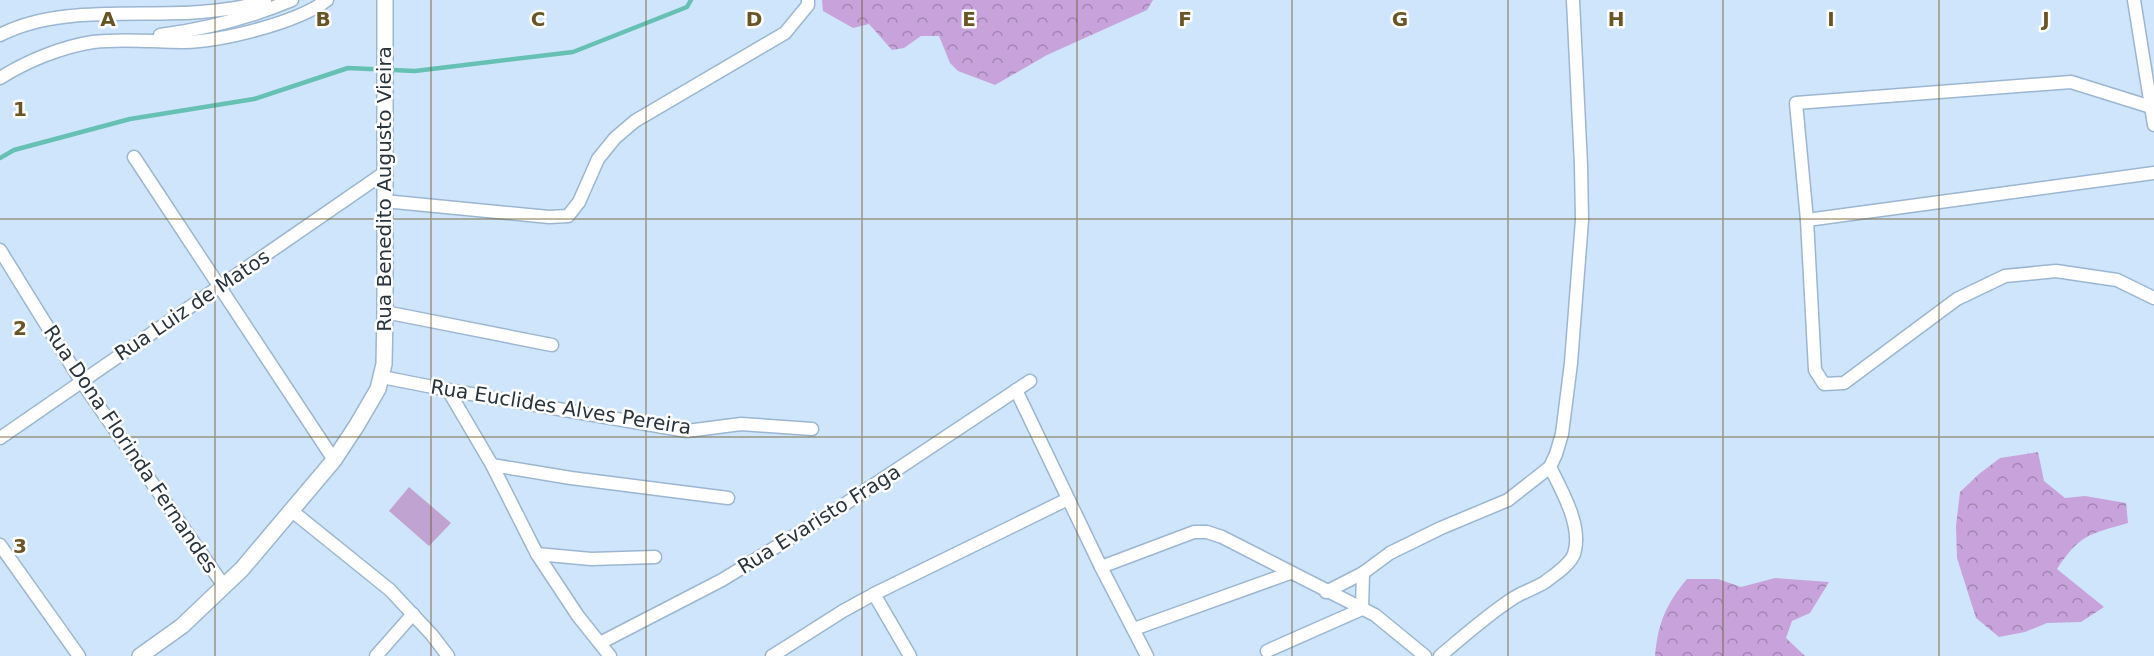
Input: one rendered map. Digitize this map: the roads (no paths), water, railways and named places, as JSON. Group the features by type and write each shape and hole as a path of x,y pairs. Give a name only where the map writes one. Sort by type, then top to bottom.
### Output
{"street":[{"path":"0,35 38,21 83,15 223,10 265,0"},
{"path":"0,78 52,53 91,42 224,25 292,0"},
{"path":"120,40 185,42 210,39 285,22 327,0"},
{"name":"Rua Benedito Augusto Vieira","path":"382,377 385,312 385,0"},
{"path":"384,201 549,217 568,216 579,201 598,159 615,138 635,121 785,33 808,4 808,0"},
{"path":"1326,592 1363,573 1390,553 1441,528 1508,500 1550,467 1562,434 1582,220 1573,0"},
{"path":"2134,0 2154,125"},
{"path":"2151,107 2071,82 1796,103 1807,220 1815,370 1824,384 1844,383 1957,299 2005,276 2066,272 2117,280 2154,298"},
{"path":"134,157 334,460"},
{"name":"Rua Luiz de Matos","path":"0,438 384,173"},
{"path":"1807,220 2154,173"},
{"name":"Rua Dona Florinda Fernandes","path":"0,250 81,381 224,586"},
{"path":"385,312 552,345"},
{"path":"140,656 182,626 242,569 334,460 367,409 382,377"},
{"name":"Rua Euclides Alves Pereira","path":"382,377 687,431 741,424 812,429"},
{"name":"Rua Evaristo Fraga","path":"600,643 722,580 836,510 1030,381"},
{"path":"448,390 492,465 537,554 572,608 610,656"},
{"path":"1016,390 1101,567 1147,656"},
{"path":"492,465 571,478 728,498"},
{"path":"1440,656 1514,597 1542,584 1560,571 1574,555 1576,542 1573,518 1550,467"},
{"path":"772,656 874,594 1068,499"},
{"path":"292,511 390,590 448,656"},
{"path":"1101,567 1194,532 1208,532 1375,615 1425,656"},
{"path":"0,545 79,656"},
{"path":"537,554 591,559 655,557"},
{"path":"1134,629 1290,573"},
{"path":"1362,609 1363,573"},
{"path":"874,594 910,656"},
{"path":"1267,651 1362,609"},
{"path":"376,656 413,614"}],"waterway":[{"path":"0,158 14,150 130,119 254,99 348,68 415,71 573,52 687,7 691,0"}]}
